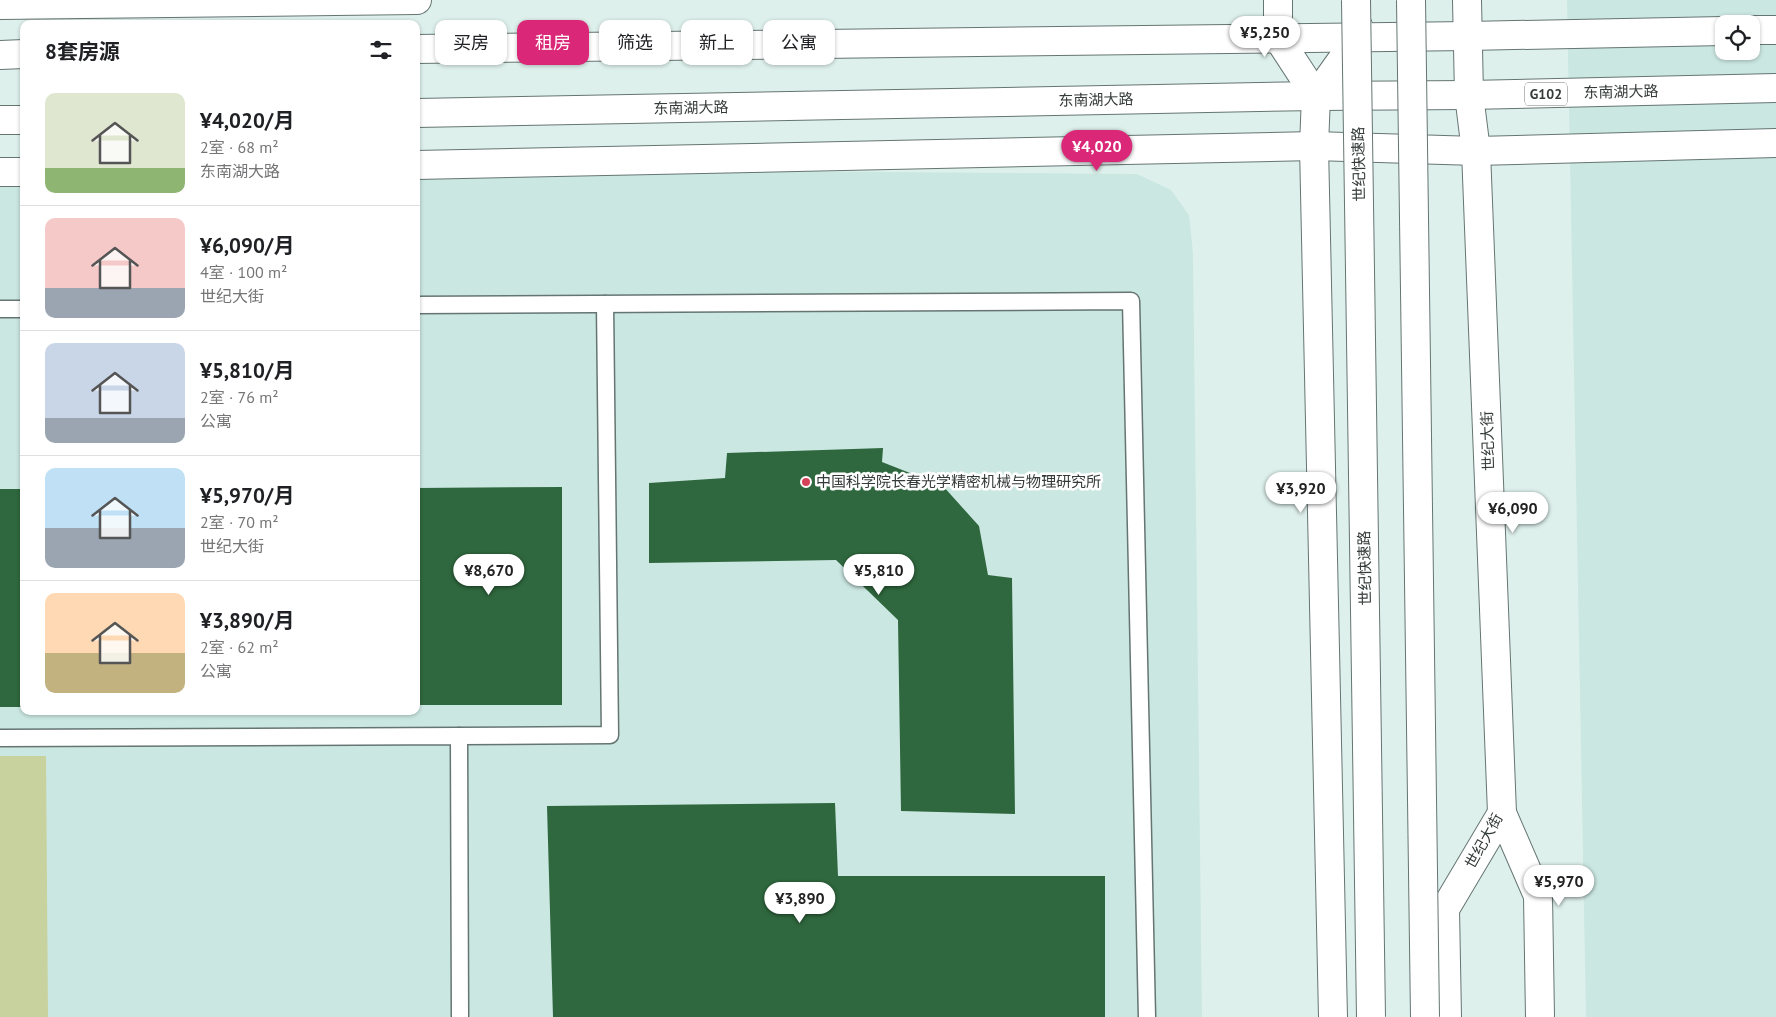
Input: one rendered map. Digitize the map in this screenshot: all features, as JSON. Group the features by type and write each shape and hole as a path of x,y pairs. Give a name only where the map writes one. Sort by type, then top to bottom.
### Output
{"main road":[{"path":"0,6 417,0"},
{"path":"1278,0 1278,38 1316,96"},
{"path":"1333,1017 1314,146 1316,96 1358,37 1357,0"},
{"name":"世纪快速路","path":"1357,0 1371,1017"},
{"path":"1411,0 1425,1017"},
{"name":"世纪大街","path":"1447,1017 1445,909 1502,813 1476,151 1468,95 1467,0"},
{"path":"1760,30 1776,30"},
{"path":"420,49 1715,31"},
{"path":"0,55 20,54"},
{"name":"东南湖大路","path":"420,113 1776,88"},
{"path":"0,120 20,120"},
{"path":"420,165 1314,146 1476,151 1776,143"},
{"path":"0,172 20,172"},
{"path":"1502,813 1538,896 1540,1017"}],"lane":[{"path":"420,305 1131,301 1147,1017"},
{"path":"0,738 610,735 605,304"},
{"path":"0,309 20,309"},
{"path":"459,736 460,1017"}],"shaded area":[{"path":"1567,0 1776,0 1776,1017 1586,1017"},
{"name":"中国科学院长春光学精密机械与物理研究所","path":"420,168 1137,174 1171,190 1189,215 1193,253 1202,1017 0,1017 0,172 20,172 20,715 420,715"}],"green space":[{"path":"0,756 46,756 48,1017 0,1017"}],"building":[{"path":"883,448 882,462 943,486 979,526 988,575 1012,578 1015,814 901,811 898,620 836,560 649,563 649,483 725,478 727,453"},
{"path":"562,487 562,705 420,705 420,488"},
{"path":"0,489 20,489 20,707 0,707"},
{"path":"835,803 838,876 1105,876 1105,1017 553,1017 547,806"}],"place":[{"name":"中国科学院长春光学精密机械与物理研究所","path":"806,482"}]}
